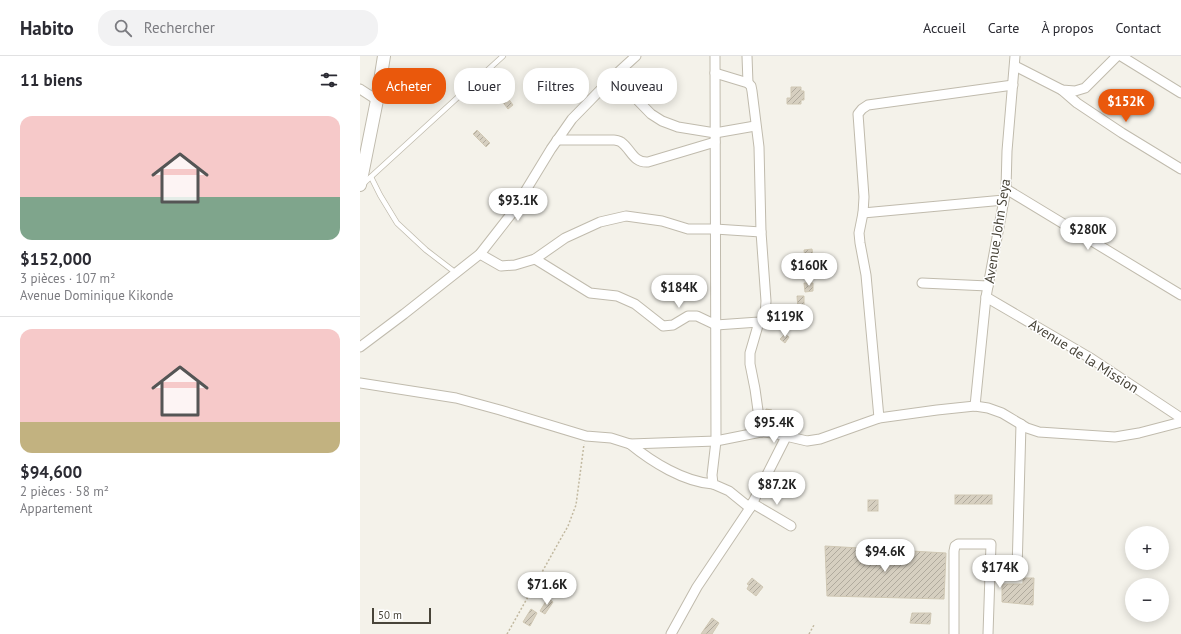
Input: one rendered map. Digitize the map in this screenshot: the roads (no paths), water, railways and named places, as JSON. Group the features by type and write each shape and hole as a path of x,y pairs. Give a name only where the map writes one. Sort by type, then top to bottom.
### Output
{"street":[{"path":"382,68 384,56"},
{"path":"623,68 636,56"},
{"path":"713,484 712,475 716,441 715,56"},
{"path":"747,56 748,83 752,91 755,126 759,147 761,232 766,301 765,316 759,322 750,353 750,364 761,432"},
{"name":"Avenue John Seya","path":"975,406 986,297 1006,189 1007,151 1015,56"},
{"path":"1062,90 1075,91 1085,88 1117,56"},
{"path":"1121,56 1181,94"},
{"path":"1015,66 1062,90 1077,104 1181,169"},
{"path":"715,73 748,83"},
{"path":"879,418 866,275 859,232 863,214 864,197 858,114 868,105 1013,84"},
{"path":"360,89 372,97"},
{"path":"360,347 480,254 512,213 557,140 572,119 597,93"},
{"path":"360,186 376,104"},
{"path":"641,104 651,114 662,121 715,137"},
{"path":"557,140 614,140 620,142 643,163 715,137 755,126"},
{"path":"1006,189 1181,294"},
{"path":"863,214 1004,200"},
{"path":"480,254 501,266 515,266 535,259 565,238 600,222 626,216 662,221 688,229 761,232"},
{"path":"535,259 590,293 617,296 635,304 663,326 673,325 688,316 697,316 716,326 759,322"},
{"path":"922,284 988,286"},
{"name":"Avenue de la Mission","path":"986,297 1092,359 1181,418"},
{"path":"360,383 456,398 586,436 611,438 630,444 716,441 761,432 773,432 786,437 807,441 820,439 879,418 975,406 988,408 1002,413 1039,432 1115,437 1139,434 1181,422"},
{"path":"1017,571 1021,424"},
{"path":"671,634 697,586 751,505 786,437"},
{"path":"630,444 640,453 662,466 702,483 713,484 729,491 751,505 791,526"},
{"path":"954,634 955,546 958,544 991,544 988,634"}],"lane":[{"path":"360,186 372,177 503,56"},
{"path":"372,177 380,195 397,223 426,250 456,273"}]}
